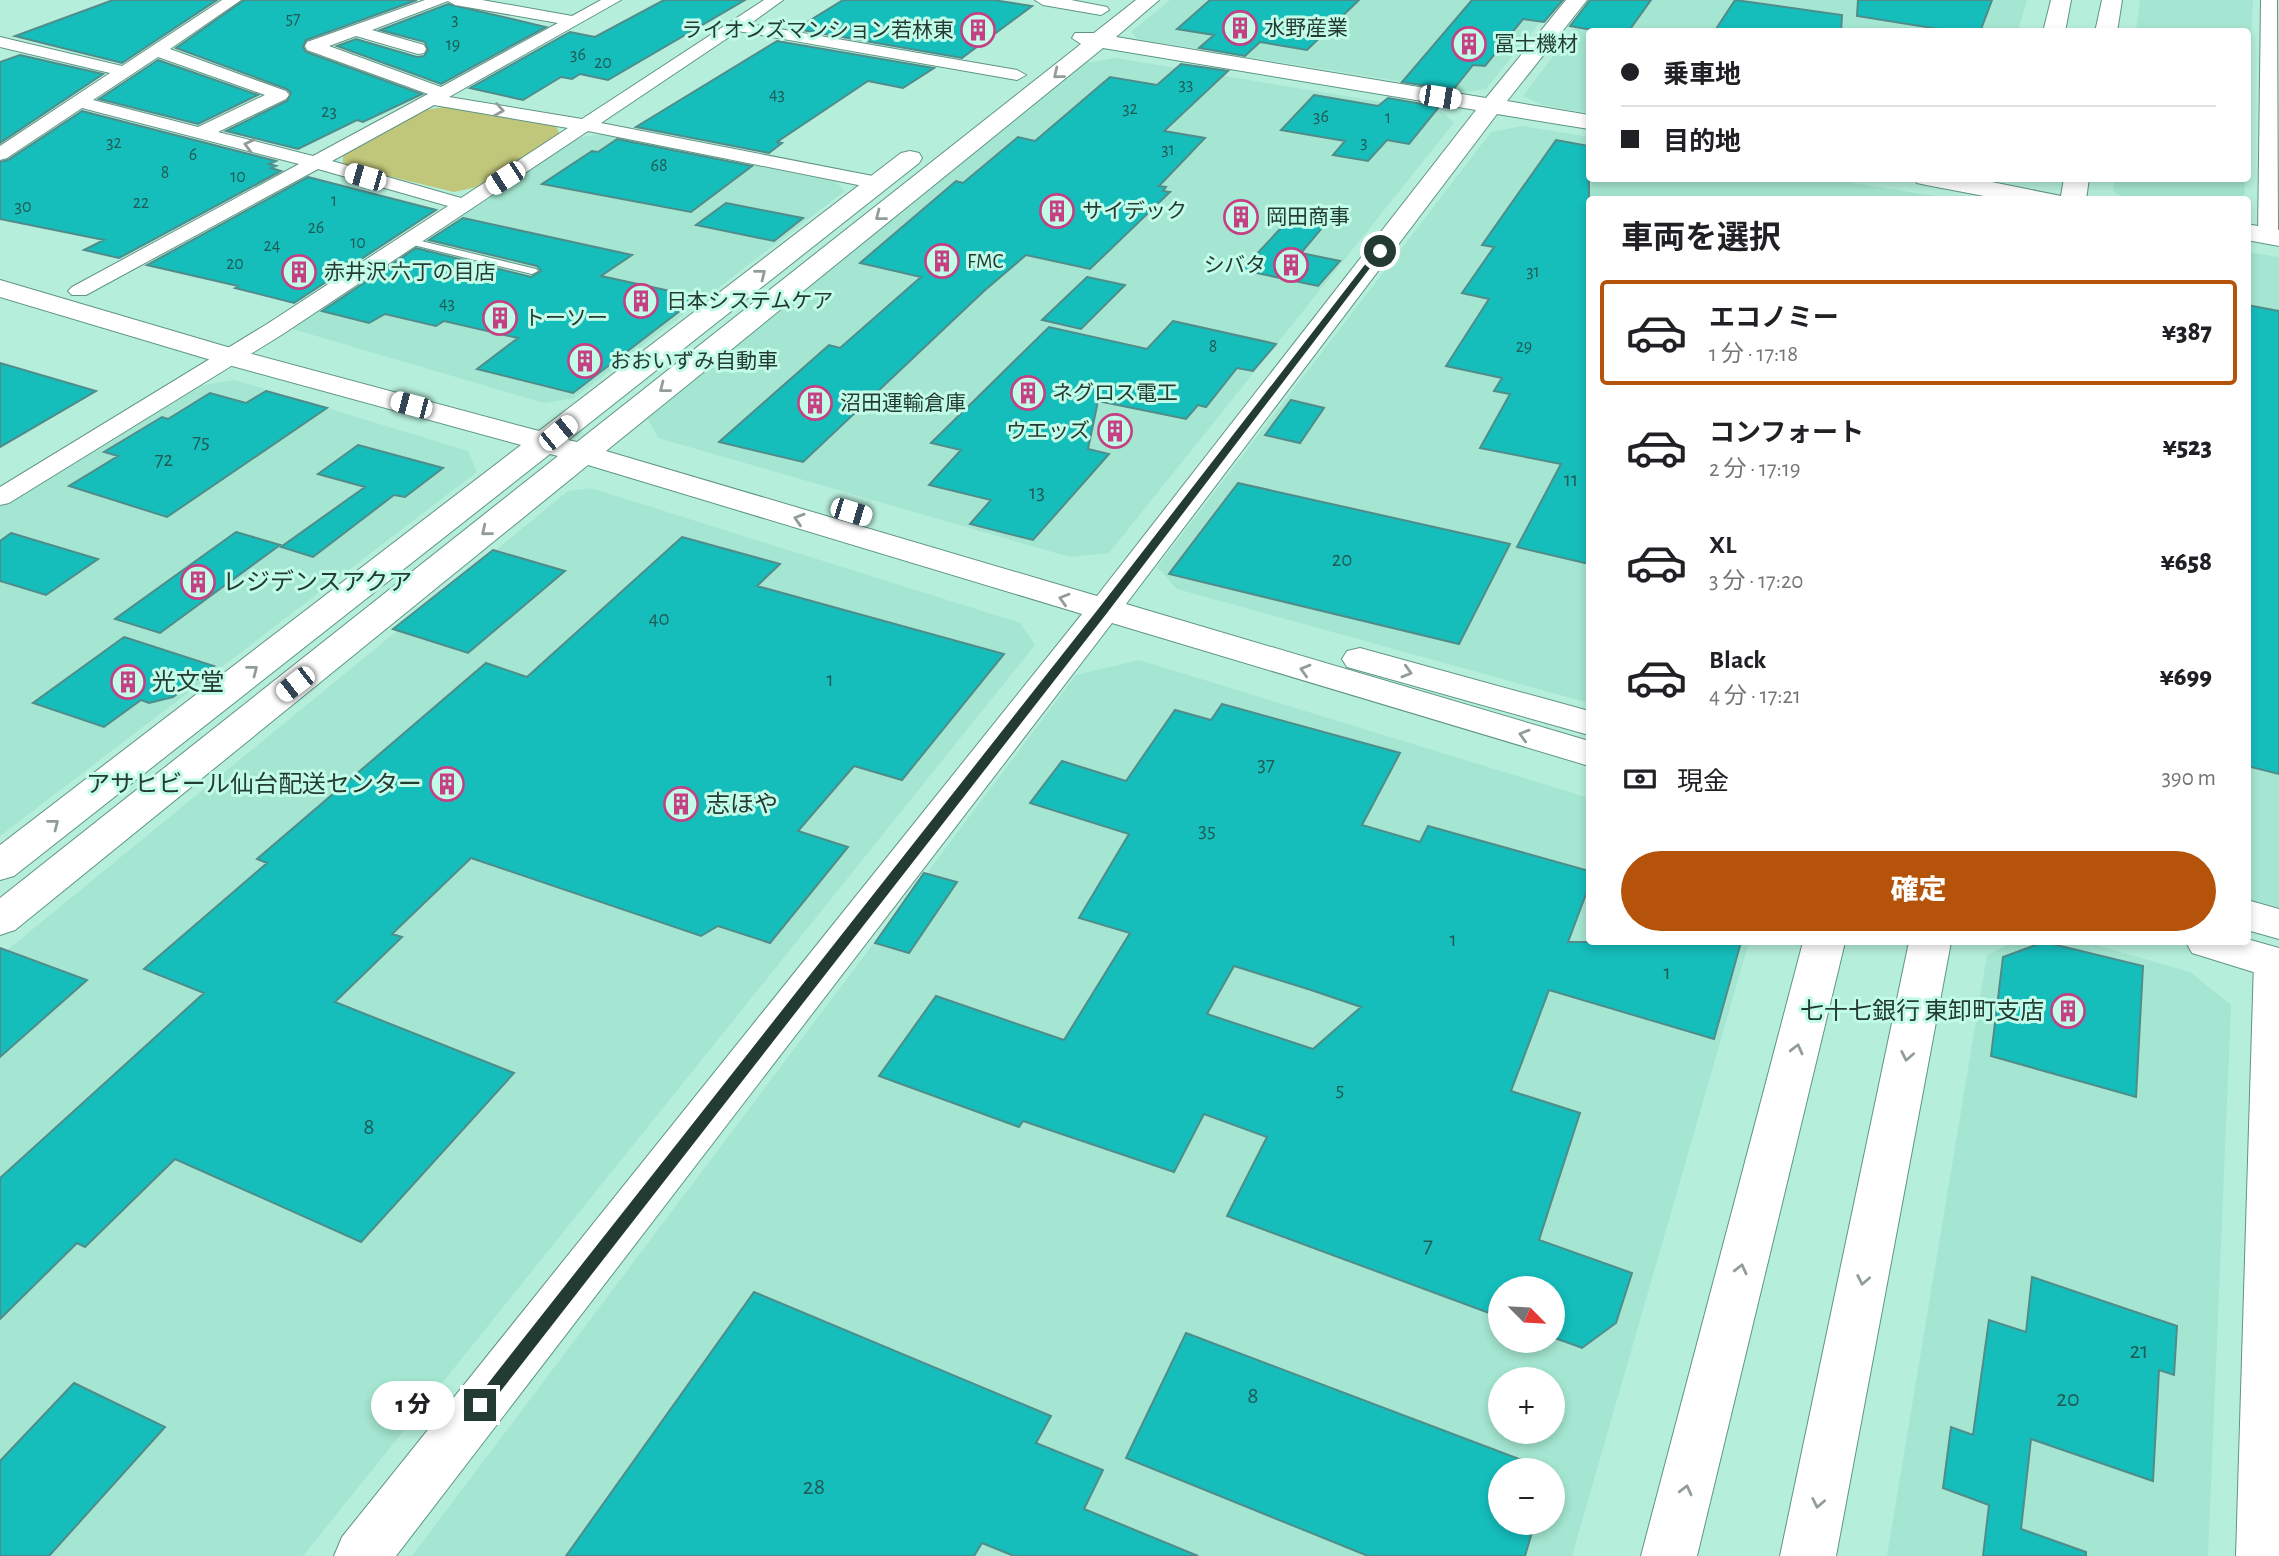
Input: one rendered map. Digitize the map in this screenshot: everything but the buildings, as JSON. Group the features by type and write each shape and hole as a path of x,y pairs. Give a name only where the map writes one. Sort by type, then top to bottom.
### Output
{"street":[{"path":"3,149 233,0"},
{"path":"440,0 313,46 437,96 878,183"},
{"path":"79,291 613,0"},
{"path":"0,498 244,349 775,0"},
{"path":"1043,0 1108,5"},
{"path":"0,920 1149,0"},
{"path":"362,1556 1110,600 1492,105 1577,0"},
{"path":"2054,28 2062,0"},
{"path":"2107,28 2112,0"},
{"path":"2265,235 2269,0"},
{"path":"463,1 573,22"},
{"path":"0,866 1108,5"},
{"path":"736,26 1017,75"},
{"path":"356,31 418,49"},
{"path":"1068,36 1586,121"},
{"path":"0,42 122,71"},
{"path":"155,50 280,95 200,133"},
{"path":"79,102 316,162 465,205"},
{"path":"1955,182 2036,196"},
{"path":"0,267 79,291 244,349"},
{"path":"0,288 244,349 558,433 593,446 1110,600 1586,753"},
{"path":"1110,600 1586,722"},
{"path":"2251,920 2276,950 2258,1556"},
{"path":"1669,1556 1823,945"},
{"path":"1808,1556 1929,945"},
{"path":"2233,945 2276,950"}],"lane":[{"path":"409,241 532,271"}],"shaded area":[{"path":"1170,0 1558,0 1486,89 1466,92 1137,39 1131,32"},
{"path":"1596,0 2027,0 2019,28 1586,28 1586,112 1542,105 1523,96"},
{"path":"2140,0 2253,0 2251,43 2251,28 2136,28"},
{"path":"1116,58 1443,112 1454,123 1109,553 1070,557 658,438 648,419 1084,63"},
{"path":"445,107 556,126 560,135 477,187 454,192 343,165 343,155 425,110"},
{"path":"1523,126 1586,136 1586,182 1848,182 1934,196 1586,196 1586,702 1177,589 1157,567 1491,132"},
{"path":"601,134 836,182 845,191 574,398 544,403 289,328 571,139"},
{"path":"2114,182 2245,182 2244,196 2121,196 2113,191"},
{"path":"2251,253 2279,257 2279,912 2251,904"},
{"path":"235,380 468,451 477,472 0,836 0,507 197,386"},
{"path":"591,488 1020,623 1035,645 303,1556 0,1556 0,956 568,491"},
{"path":"1139,660 1586,797 1586,945 1748,945 1572,1556 412,1556 1076,675"},
{"path":"2007,945 2096,945 2190,972 2231,1005 2208,1556 1887,1556 1987,955"}],"place":[{"name":"水野産業","path":"1240,28"},
{"name":"ライオンズマンション若林東","path":"978,30"},
{"name":"冨士機材","path":"1469,44"},
{"name":"サイデック","path":"1057,211"},
{"name":"岡田商事","path":"1241,217"},
{"name":"FMC","path":"942,261"},
{"name":"シバタ","path":"1291,265"},
{"name":"赤井沢 六丁の目店","path":"299,272"},
{"name":"日本システムケア","path":"641,301"},
{"name":"トーソー","path":"500,318"},
{"name":"おおいずみ自動車","path":"585,361"},
{"name":"ネグロス電工","path":"1028,393"},
{"name":"沼田運輸倉庫","path":"815,403"},
{"name":"ウエッズ","path":"1115,431"},
{"name":"レジデンスアクア","path":"198,582"},
{"name":"光文堂","path":"128,682"},
{"name":"アサヒビール仙台配送センター","path":"447,784"},
{"name":"志ほや","path":"681,804"},
{"name":"七十七銀行 東卸町支店","path":"2068,1011"}],"route":[{"path":"480,1405 1103,611 1116,590 1380,251"}]}
